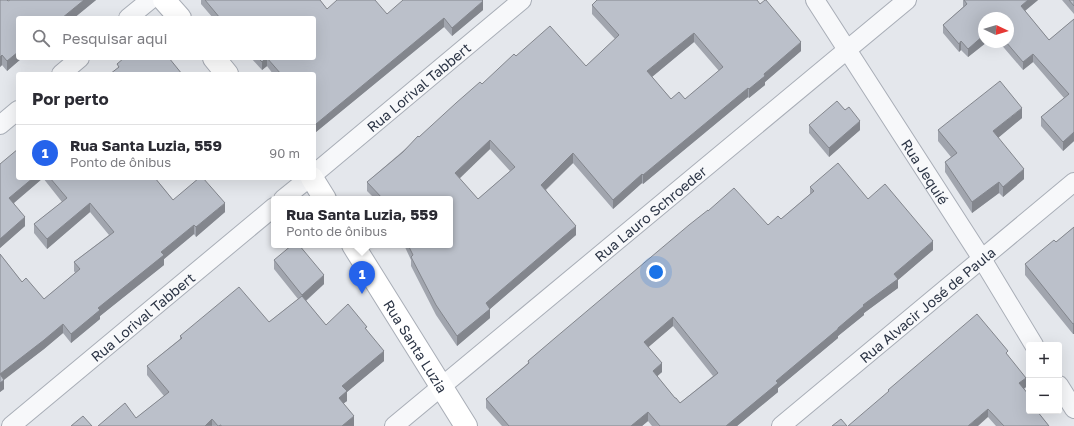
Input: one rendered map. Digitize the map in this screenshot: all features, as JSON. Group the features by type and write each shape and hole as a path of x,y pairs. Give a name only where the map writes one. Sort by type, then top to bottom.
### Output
{"street":[{"path":"130,16 150,0"},
{"path":"164,0 178,16"},
{"name":"Rua Lorival Tabbert","path":"316,172 522,0"},
{"name":"Rua Jequié","path":"815,0 982,259 1032,342"},
{"name":"Rua Lauro Schroeder","path":"394,426 907,0"},
{"path":"63,72 78,60"},
{"path":"216,60 225,72"},
{"path":"0,125 16,112"},
{"path":"288,196 307,180"},
{"path":"313,180 323,196"},
{"name":"Rua Alvacir José de Paula","path":"781,426 1074,182"},
{"name":"Rua Lorival Tabbert","path":"11,426 271,209"},
{"name":"Rua Santa Luzia","path":"355,248 466,426"},
{"path":"1062,390 1074,409"}],"building":[{"path":"0,0 84,0 64,16 16,16 16,54 7,61 2,55 0,57"},
{"path":"205,0 320,0 327,9 337,0 375,0 387,14 403,0 483,1 452,28 444,18 316,124 316,72 279,72 269,60 316,60 316,16 218,16"},
{"path":"597,0 757,0 760,4 766,0 801,42 764,74 765,76 749,89 748,88 643,175 642,174 613,200 573,153 541,185 576,226 486,303 490,309 457,336 436,305 411,257 413,255 410,248 453,248 453,196 380,196 367,182 403,152 418,136 419,137 480,82 482,84 514,54 516,56 550,26 586,66 619,35 592,5","holes":["694,33 723,67 685,99 679,92 671,99 647,71","490,140 515,167 478,199 455,173"]},
{"path":"964,0 1028,0 1021,6 1049,40 1074,19 1074,132 1063,142 1041,117 1069,94 1033,54 1023,62 1011,48 1014,48 1014,12 978,12 978,40 968,49 961,41 959,44 943,25 967,4"},
{"path":"1069,0 1074,0 1074,6"},
{"path":"122,60 171,60 180,72 113,72 119,67 117,64"},
{"path":"1000,81 1022,108 993,131 1024,169 1003,187 999,182 972,202 945,162 957,153 938,130"},
{"path":"837,101 845,110 849,107 860,121 829,148 809,125"},
{"path":"16,151 16,180 31,180 9,198 25,217 0,239 0,164"},
{"path":"838,163 868,199 885,184 933,241 894,274 898,279 863,305 864,306 838,329 776,381 778,383 726,426 660,426 648,412 631,426 509,426 486,399 529,363 528,361 555,338 734,188 768,225 778,216 781,219 814,191 810,187","holes":["673,317 718,373 680,403 653,371 662,363 644,342"]},
{"path":"52,180 157,180 173,200 197,180 205,180 225,203 196,227 194,225 161,252 164,255 98,308 100,310 71,334 63,324 0,374 0,254 22,282 26,278 44,299 80,269 74,262 114,232 90,203 47,239 34,224 67,198"},
{"path":"1074,227 1073,324 1025,264 1054,240 1056,242"},
{"path":"288,248 302,248 324,275 302,295 274,260"},
{"path":"239,287 269,322 302,296 326,325 348,304 384,351 342,386 347,391 339,398 354,416 342,426 218,426 212,419 205,426 98,426 125,403 136,418 169,392 147,366 182,338 180,336"},
{"path":"977,314 1008,351 1006,353 1026,378 1019,383 1026,391 1026,414 1039,414 1049,426 1004,426 988,409 968,426 848,426 889,391 888,390"},
{"path":"0,374 4,380 0,383"},
{"path":"83,416 92,426 71,426"},
{"path":"841,419 847,426 832,426"}],"place":[{"name":"Rua Santa Luzia, 559","path":"362,294"}]}
